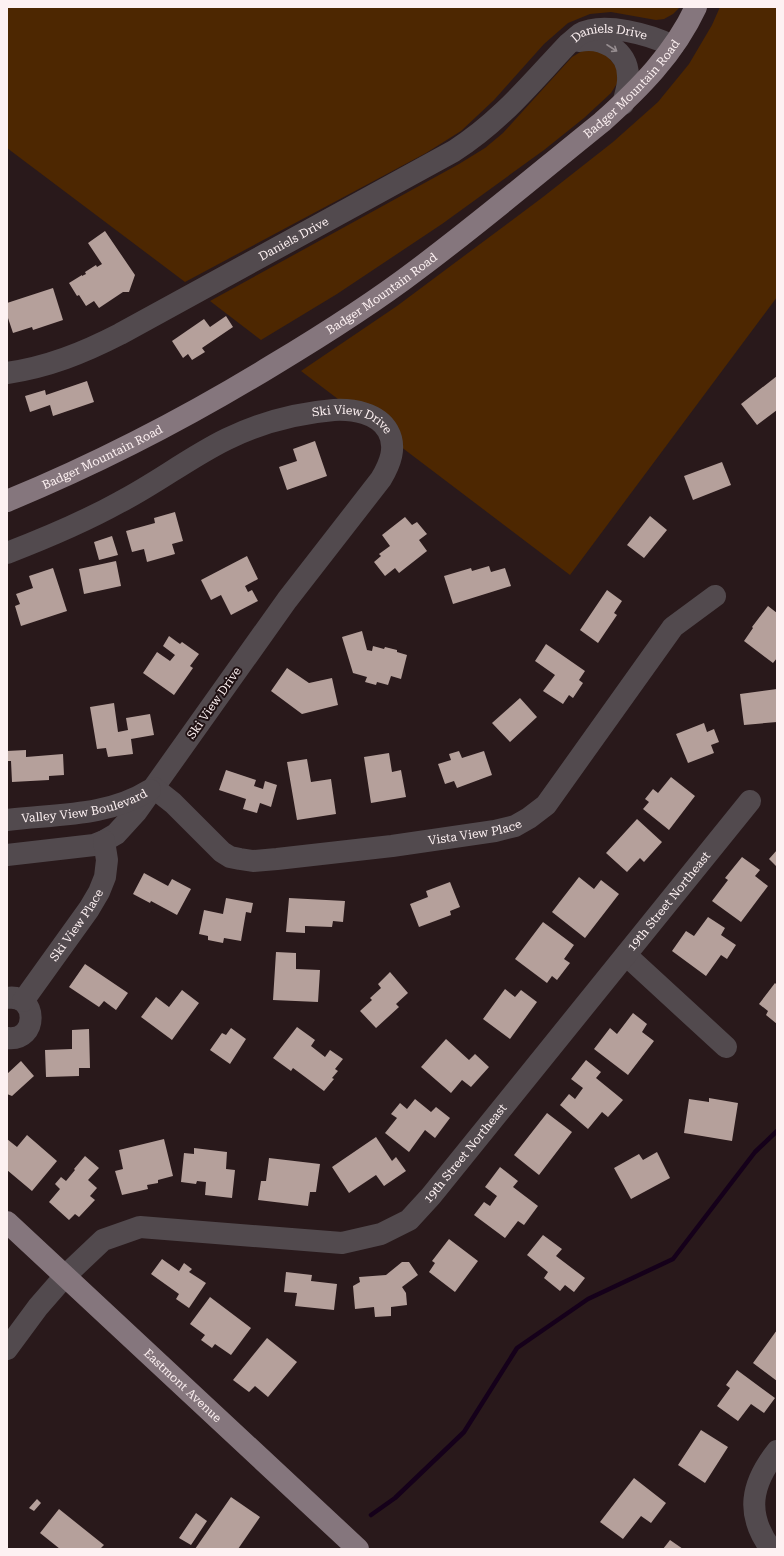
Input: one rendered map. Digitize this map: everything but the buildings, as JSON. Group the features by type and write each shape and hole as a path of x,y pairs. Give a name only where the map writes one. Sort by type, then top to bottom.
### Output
{"main road":[{"name":"Badger Mountain Road","path":"7,501 92,463 155,432 226,393 347,319 418,269 623,104 646,81 673,46 696,7"},
{"name":"Eastmont Avenue","path":"7,1222 358,1549"}],"street":[{"name":"Daniels Drive","path":"7,374 31,370 64,360 120,334 454,151 483,131 498,118 568,44 581,34 596,30 629,31 660,39 673,46"},
{"name":"Daniels Drive","path":"554,59 567,47 576,42 587,39 598,41 616,49 623,57 627,66 628,76 623,104"},
{"name":"Ski View Drive","path":"7,553 59,532 99,513 154,483 226,440 265,424 311,413 342,410 364,413 378,420 387,428 391,435 393,450 387,469 287,600 154,788"},
{"name":"Vista View Place","path":"154,788 173,802 222,852 230,857 253,861 392,846 495,831 516,826 530,818 546,805 673,627 715,596"},
{"name":"Valley View Boulevard","path":"7,820 101,810 133,800 154,788"},
{"name":"Valley View Boulevard","path":"7,855 82,847 104,841 116,834 126,824 154,788"},
{"name":"19th Street Northeast","path":"7,1349 38,1307 65,1276 103,1240 140,1226 342,1243 381,1234 409,1220 431,1196 750,801"},
{"name":"Ski View Place","path":"15,999 89,909 99,892 105,877 107,860 104,841"},
{"path":"626,955 726,1047"},
{"path":"7,1038 16,1038 22,1035 30,1025 30,1012 15,999"},
{"path":"771,1549 763,1538 757,1523 753,1502 758,1484 767,1463 777,1451"}],"shaded area":[{"path":"7,7 680,7 673,14 664,19 656,20 611,12 590,14 568,23 544,44 494,100 461,131 426,153 185,282 7,148"},
{"path":"720,7 777,7 777,297 570,575 301,371 397,306 543,197 613,142 658,102 689,64 712,25"},
{"path":"582,51 603,51 618,69 618,82 611,93 584,118 544,150 442,224 337,294 261,340 210,301 459,164 485,148 503,133 572,57"}],"waterway":[{"path":"371,1515 395,1498 464,1432 517,1348 588,1299 673,1259 755,1152 777,1131"}]}
